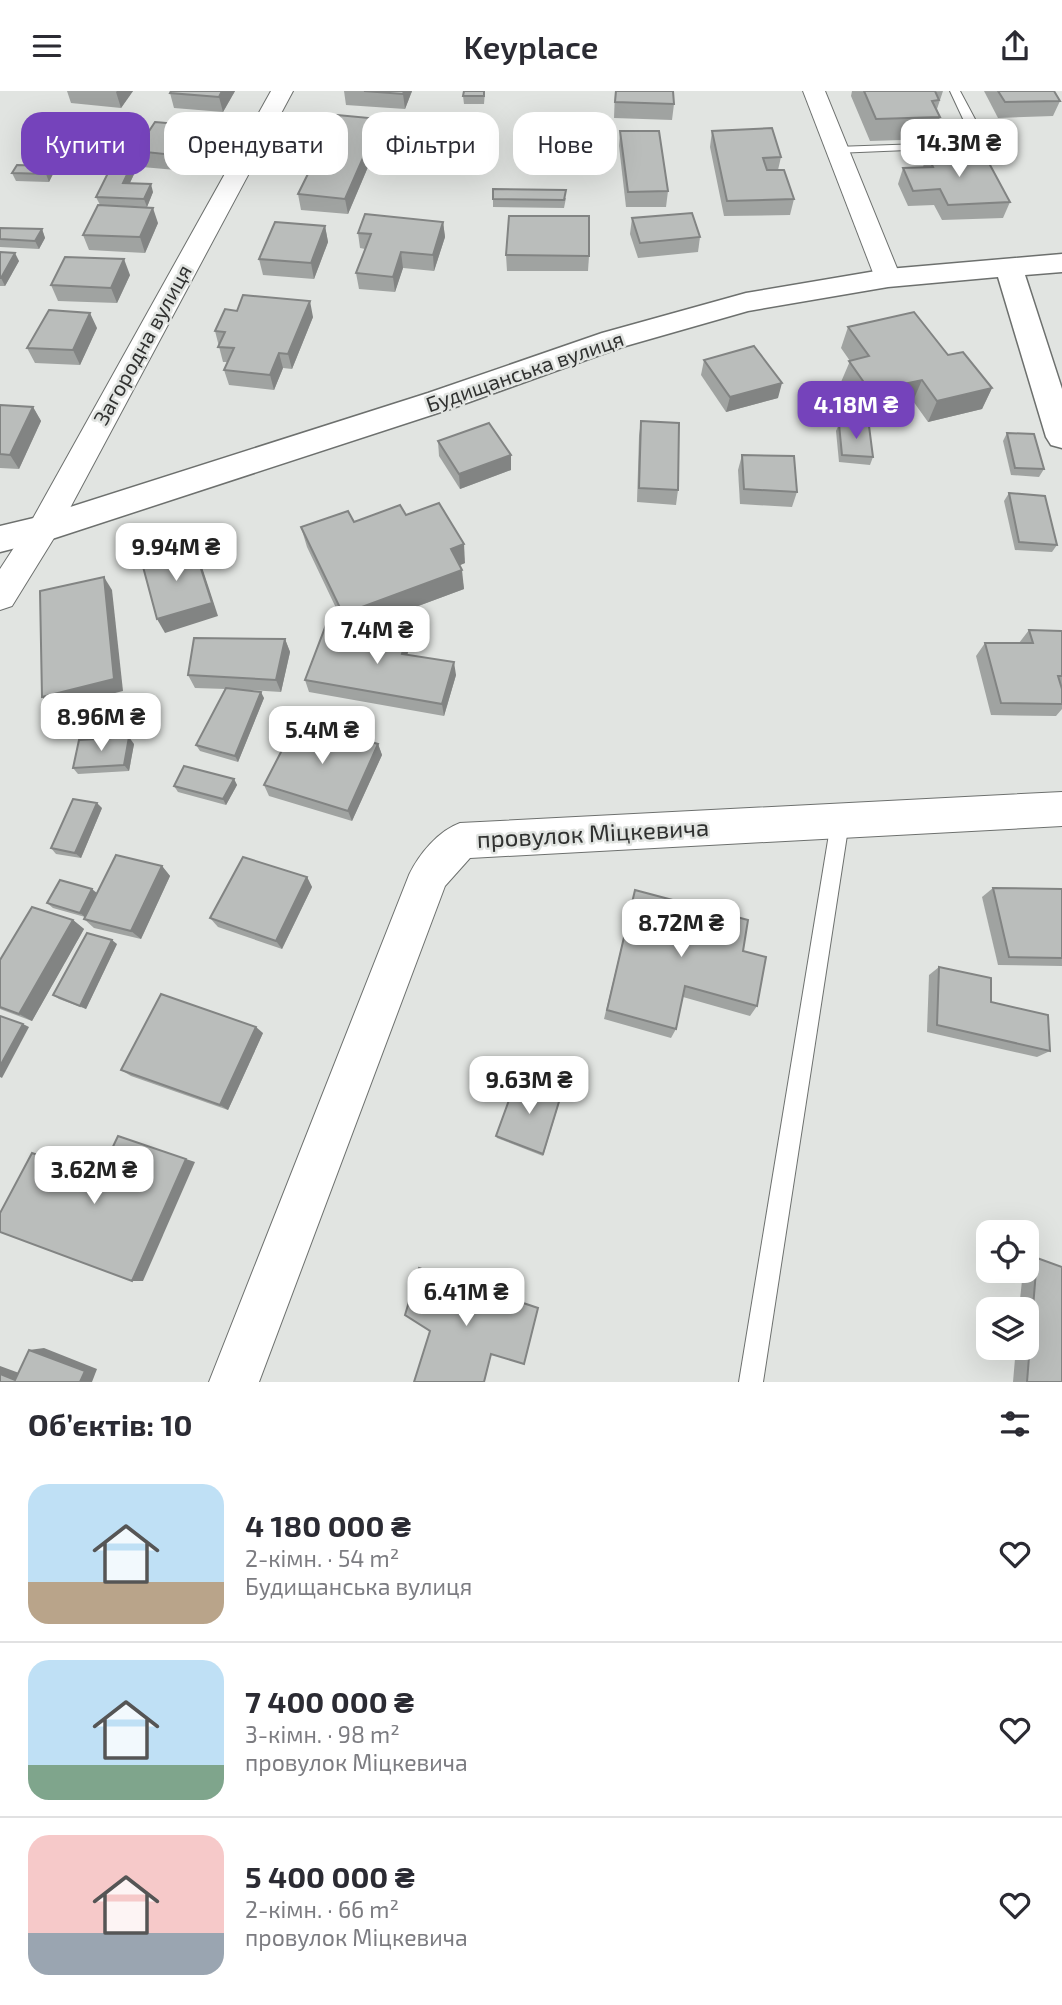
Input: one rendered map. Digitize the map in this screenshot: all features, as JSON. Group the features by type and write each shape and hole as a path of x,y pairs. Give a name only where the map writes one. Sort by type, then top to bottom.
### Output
{"street":[{"name":"Загородна вулиця","path":"0,597 43,529 282,91"},
{"path":"814,91 888,278"},
{"name":"Будищанська вулиця","path":"0,539 43,529 439,401 612,340 746,302 888,278 1062,263"},
{"path":"1008,266 1062,437"},
{"name":"провулок Міцкевича","path":"233,1382 429,875 460,841 1062,809"}],"lane":[{"path":"836,150 951,146 966,137 970,121 955,91"},
{"path":"751,1382 840,822"}],"building":[{"path":"222,91 219,97 170,93"},
{"path":"364,91 404,91 403,94"},
{"path":"464,91 484,91 484,96 463,96"},
{"path":"616,91 673,91 674,104 615,102"},
{"path":"864,91 935,91 939,100 932,101 940,117 876,119"},
{"path":"998,91 1054,91 1060,101 1005,102"},
{"path":"348,116 362,117 362,160 345,199 298,194 307,175 348,175"},
{"path":"155,122 164,123 164,154 150,152 150,130"},
{"path":"772,128 781,157 763,158 767,170 784,170 794,199 727,201 712,131"},
{"path":"620,131 659,131 668,191 628,192"},
{"path":"983,152 1010,202 948,205 940,189 913,191 903,168 933,167 927,154"},
{"path":"17,165 21,165 21,173 12,173"},
{"path":"107,175 127,175 123,183 151,184 144,199 96,197"},
{"path":"493,189 566,190 564,200 493,199"},
{"path":"98,205 153,208 140,237 83,235"},
{"path":"692,213 700,237 640,243 632,218"},
{"path":"365,214 443,222 433,255 401,252 393,277 356,273 371,234 358,233"},
{"path":"509,216 589,216 589,256 506,255"},
{"path":"275,222 325,226 311,263 259,259"},
{"path":"0,228 42,229 35,241 0,239"},
{"path":"0,252 15,253 1,278 0,278"},
{"path":"65,257 124,259 111,288 51,285"},
{"path":"243,295 310,301 288,354 279,353 270,375 224,370 234,348 218,347 225,332 215,331 225,309 237,311"},
{"path":"49,310 90,313 73,350 27,348"},
{"path":"914,312 948,355 963,352 992,388 937,401 922,380 870,391 849,361 869,356 848,327"},
{"path":"754,346 782,383 730,397 704,360"},
{"path":"0,405 33,407 10,455 0,454"},
{"path":"641,421 679,423 678,490 639,488"},
{"path":"489,423 511,455 459,474 438,441"},
{"path":"839,424 869,426 873,457 842,455"},
{"path":"1007,433 1034,434 1044,469 1015,468"},
{"path":"742,455 794,456 797,492 744,489"},
{"path":"1009,493 1045,496 1057,545 1019,542"},
{"path":"439,503 464,544 451,549 462,570 343,614 301,527 348,511 354,522 400,505 406,515"},
{"path":"194,547 212,603 157,619 142,563"},
{"path":"104,577 114,679 42,697 40,591"},
{"path":"326,625 406,639 402,654 454,662 442,704 305,680"},
{"path":"1029,630 1062,631 1062,676 1058,676 1062,689 1062,704 1001,703 985,643 1033,643"},
{"path":"194,638 285,639 276,680 188,675"},
{"path":"226,688 261,692 235,756 196,745"},
{"path":"297,721 378,744 348,811 264,785"},
{"path":"129,737 124,765 73,768 79,740"},
{"path":"184,766 234,779 223,799 174,786"},
{"path":"73,799 97,803 75,853 51,848"},
{"path":"116,855 162,866 131,931 84,919"},
{"path":"243,857 307,877 276,941 210,918"},
{"path":"60,880 92,889 80,913 47,903"},
{"path":"993,888 1062,889 1062,958 1009,957"},
{"path":"635,890 748,920 743,951 766,957 757,1006 685,986 676,1029 607,1010"},
{"path":"32,907 73,920 19,1014 0,1007 0,960"},
{"path":"87,933 112,940 80,1006 53,995"},
{"path":"939,967 991,978 991,1002 1048,1015 1050,1051 937,1025"},
{"path":"161,994 256,1027 220,1105 121,1070"},
{"path":"0,1016 23,1024 0,1066"},
{"path":"517,1078 561,1095 543,1154 496,1136"},
{"path":"118,1136 186,1159 132,1281 0,1232 0,1213 32,1153 99,1176"},
{"path":"1039,1259 1062,1267 1062,1382 1027,1382 1029,1360 1039,1360 1039,1297 1034,1297 1035,1283 1039,1283"},
{"path":"419,1268 538,1308 524,1364 491,1354 484,1382 414,1382 430,1331 405,1315"},
{"path":"29,1350 85,1371 80,1382 0,1382 0,1374 15,1380"}]}
